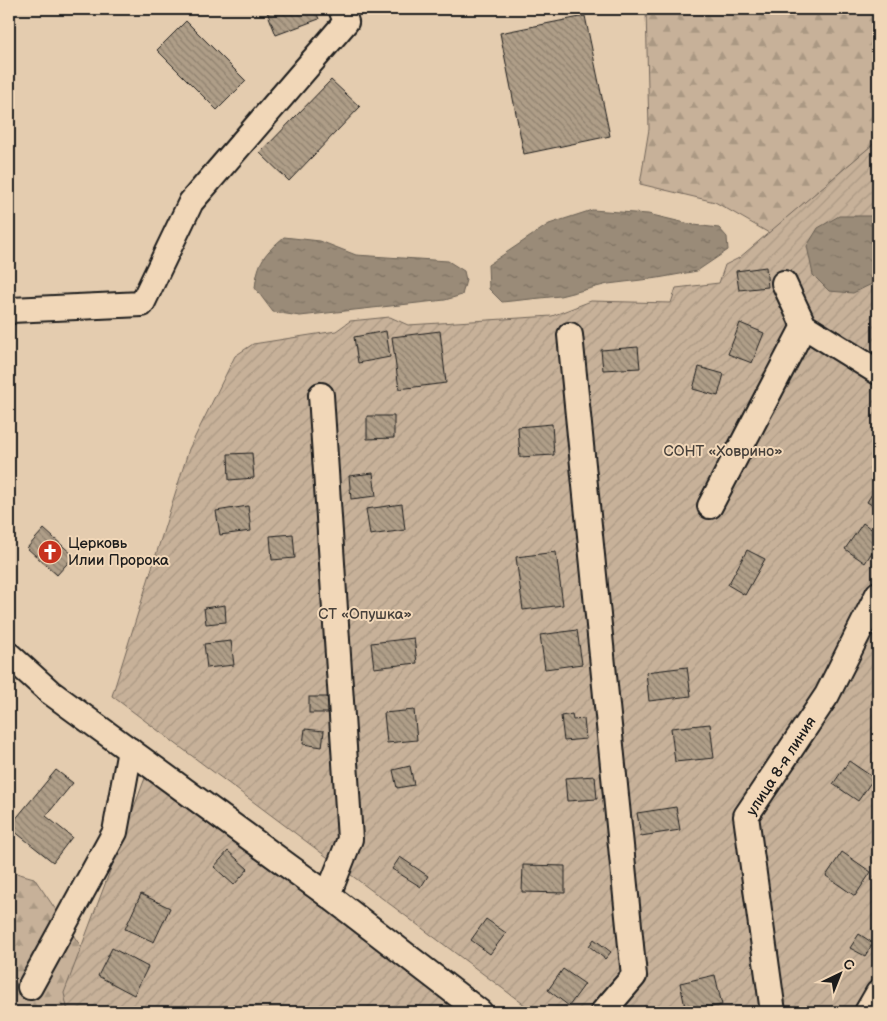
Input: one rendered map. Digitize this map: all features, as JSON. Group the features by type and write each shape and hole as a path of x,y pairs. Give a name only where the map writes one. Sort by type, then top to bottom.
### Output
{"street":[{"path":"9,312 11,310 142,304 191,202 343,15"},
{"path":"784,283 804,326 878,372"},
{"path":"710,506 804,326"},
{"path":"570,336 634,976 603,1012"},
{"path":"321,395 350,839 328,895"},
{"name":"улица 8-я линия","path":"773,1012 746,816 827,695 878,594"},
{"path":"9,655 50,692 328,895 480,1012"},
{"path":"30,988 115,832 130,750"},
{"path":"867,1012 878,993"}],"green space":[{"path":"646,9 878,9 878,140 769,233 715,202 640,184 649,129"},
{"path":"878,140 878,1012 534,1012 112,696 189,449 235,356 253,344 336,331 350,321 390,317 408,325 552,316 591,301 671,303 676,288 719,283 725,265 739,258"},
{"path":"145,778 466,1012 68,1012 64,993"},
{"path":"9,871 34,878 126,1012 9,1012"}],"water":[{"path":"592,210 648,214 694,225 719,228 727,237 728,250 697,271 608,284 560,296 502,302 489,289 488,265 549,224"},
{"path":"839,216 878,216 878,281 853,293 829,291 813,275 807,246 818,228"},
{"path":"284,237 320,241 356,255 448,261 464,271 466,280 462,295 445,300 300,316 273,312 255,288 256,279 260,264 267,253"}],"building":[{"path":"266,9 315,9 319,19 276,35"},
{"path":"585,16 610,136 524,154 500,33"},
{"path":"186,21 246,81 217,110 157,50"},
{"path":"331,80 360,107 289,181 260,153"},
{"path":"766,267 768,287 739,290 736,271"},
{"path":"740,323 764,333 752,363 728,354"},
{"path":"386,331 390,357 358,363 354,337"},
{"path":"440,331 446,383 399,389 392,337"},
{"path":"638,347 640,368 603,370 601,350"},
{"path":"699,367 724,374 718,396 693,389"},
{"path":"367,416 394,416 394,438 367,439"},
{"path":"552,424 554,455 520,457 518,427"},
{"path":"252,453 254,478 229,480 228,454"},
{"path":"373,473 376,496 351,499 349,476"},
{"path":"878,484 878,509 867,502"},
{"path":"402,504 405,530 370,535 366,509"},
{"path":"248,506 251,531 220,535 216,511"},
{"path":"863,523 878,534 878,543 865,563 845,549"},
{"name":"Церковь Илии Пророка","path":"44,529 74,556 57,575 27,548"},
{"path":"293,534 295,558 272,560 270,536"},
{"path":"747,550 765,559 745,595 728,585"},
{"path":"556,552 563,605 523,610 516,557"},
{"path":"225,605 226,622 206,624 204,608"},
{"path":"577,630 582,664 545,669 540,635"},
{"path":"414,638 417,663 374,668 371,643"},
{"path":"231,641 234,665 207,668 204,644"},
{"path":"687,667 691,696 649,701 646,672"},
{"path":"309,697 328,697 328,713 309,713"},
{"path":"414,710 417,740 387,743 384,713"},
{"path":"572,714 573,720 584,719 586,739 564,741 561,716"},
{"path":"710,724 714,758 675,762 671,728"},
{"path":"305,729 324,731 322,747 303,744"},
{"path":"849,761 874,778 858,801 833,784"},
{"path":"410,766 414,785 397,788 393,770"},
{"path":"56,770 73,783 46,816 72,837 53,862 9,827"},
{"path":"595,776 597,799 567,801 565,778"},
{"path":"676,807 680,830 641,836 637,813"},
{"path":"228,851 248,869 234,885 214,867"},
{"path":"842,852 871,872 855,896 826,876"},
{"path":"400,857 428,876 421,887 392,869"},
{"path":"523,865 565,866 565,893 522,892"},
{"path":"141,894 170,908 154,942 125,929"},
{"path":"486,919 506,933 490,954 471,940"},
{"path":"859,934 873,943 865,956 850,948"},
{"path":"594,939 611,952 605,959 589,946"},
{"path":"112,948 148,967 134,995 98,976"},
{"path":"563,969 585,984 569,1006 548,990"},
{"path":"715,975 722,1005 686,1012 680,983"}],"place":[{"name":"Церковь Илии Пророка","path":"50,552"}],"park label":[{"name":"СОНТ «Ховрино»","path":"723,451"},
{"name":"СТ «Опушка»","path":"365,614"}]}
